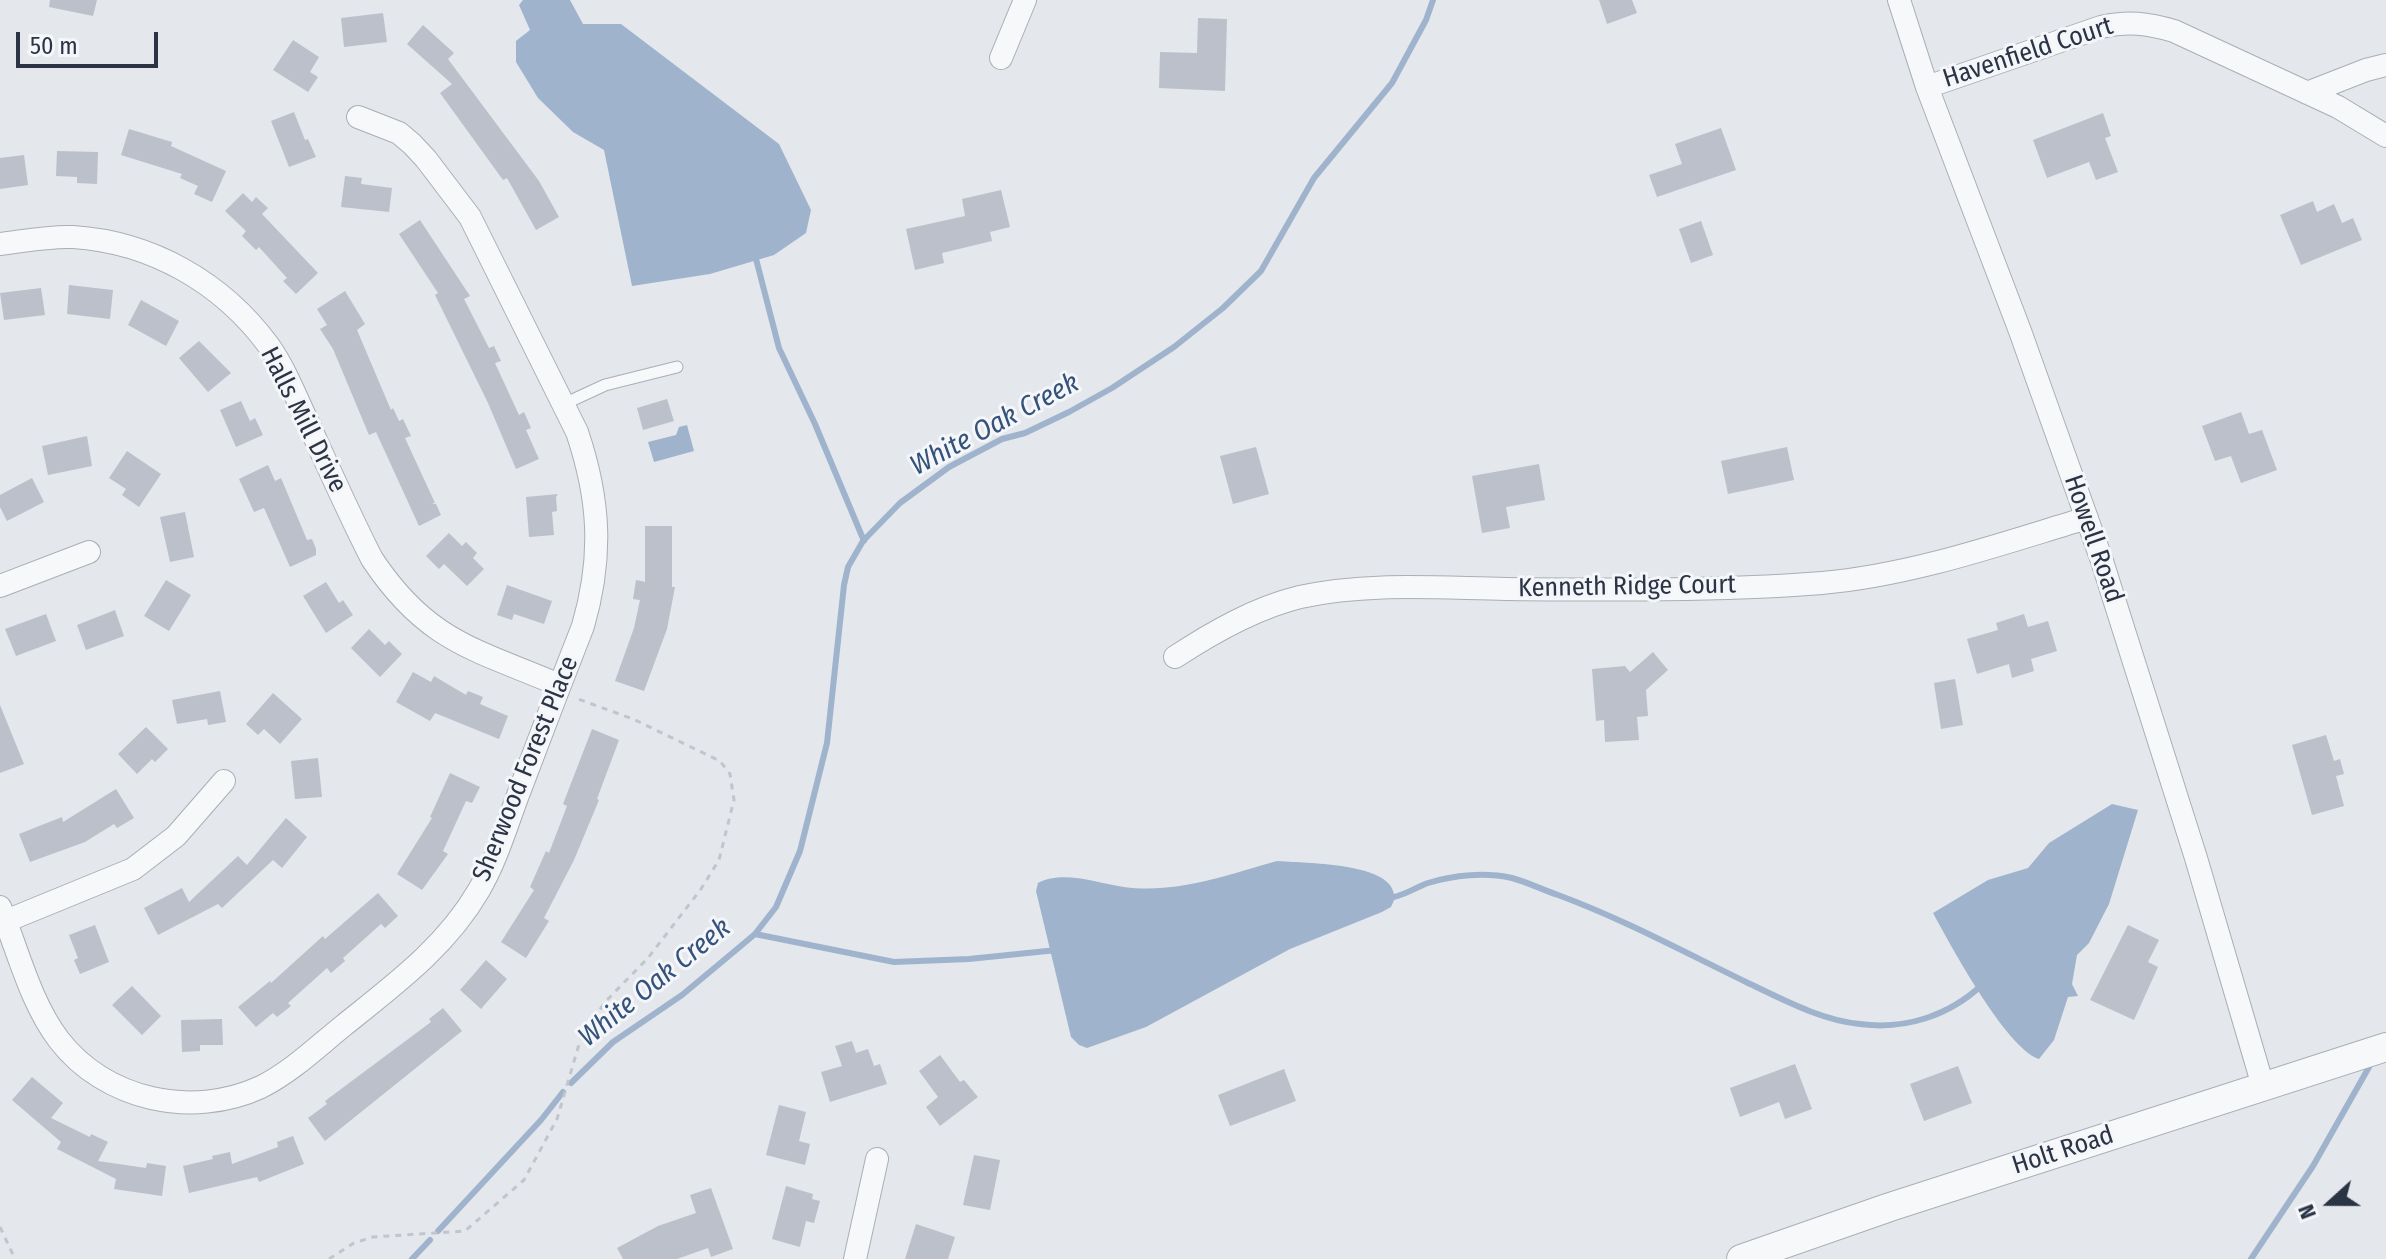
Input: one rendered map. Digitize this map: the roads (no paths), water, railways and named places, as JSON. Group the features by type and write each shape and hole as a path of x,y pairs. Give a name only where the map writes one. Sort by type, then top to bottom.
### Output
{"street":[{"path":"1001,58 1025,0"},
{"name":"Howell Road","path":"1899,0 1927,87 2087,518 2191,843 2263,1086"},
{"name":"Havenfield Court","path":"1927,87 2124,22 2147,23 2174,31 2338,107 2386,136"},
{"path":"2307,93 2386,65"},
{"name":"Sherwood Forest Place","path":"3,914 45,1017 67,1048 98,1076 124,1090 169,1102 219,1100 260,1087 298,1062 411,971 462,916 489,873 583,626 593,591 597,560 595,497 587,461 564,404 470,217 412,144 399,133 358,117"},
{"name":"Halls Mill Drive","path":"0,244 70,237 111,243 169,262 212,287 241,312 270,347 372,559 388,584 432,627 452,640 559,685"},
{"name":"Kenneth Ridge Court","path":"1175,657 1210,635 1268,606 1335,592 1419,588 1616,589 1824,582 1871,577 1942,561 2087,518"},
{"path":"0,586 89,552"},
{"path":"3,914 133,869 176,836 224,781"},
{"name":"Holt Road","path":"1741,1259 1890,1207 2386,1047"},
{"path":"855,1259 877,1159"}],"lane":[{"path":"564,404 605,385 677,367"}],"water":[{"path":"523,0 570,0 583,24 621,24 779,144 811,210 806,233 774,255 710,274 632,286 604,150 573,132 538,98 516,62 516,41 530,30 519,5"},
{"path":"687,425 694,451 654,462 648,442 676,435 679,427"},
{"path":"2112,804 2138,810 2109,904 2089,943 2077,955 2072,984 2078,996 2068,997 2054,1040 2039,1059 2026,1051 1996,1017 1933,913 1988,880 2028,868 2049,843"},
{"path":"1277,861 1369,872 1390,885 1395,898 1391,907 1382,912 1290,949 1146,1027 1087,1048 1071,1037 1036,891 1038,883 1069,877 1124,887 1163,888 1201,882"}],"waterway":[{"name":"White Oak Creek","path":"571,1083 613,1042 682,995 755,934 776,907 800,851 827,743 844,585 848,567 863,541 900,503 949,467 1002,439 1025,433 1069,412 1112,388 1174,347 1223,308 1261,271 1314,178 1392,83 1426,20 1433,0"},
{"path":"755,255 779,348 864,541"},
{"path":"1388,898 1448,878 1470,875 1512,878 1606,914 1773,995 1845,1022 1893,1025 1926,1018 1956,1005 1983,984"},
{"path":"755,934 894,962 969,959 1057,950"},
{"path":"2251,1259 2313,1166 2373,1060"},
{"name":"White Oak Creek","path":"438,1231 563,1092"},
{"name":"White Oak Creek","path":"412,1259 430,1240"}]}
